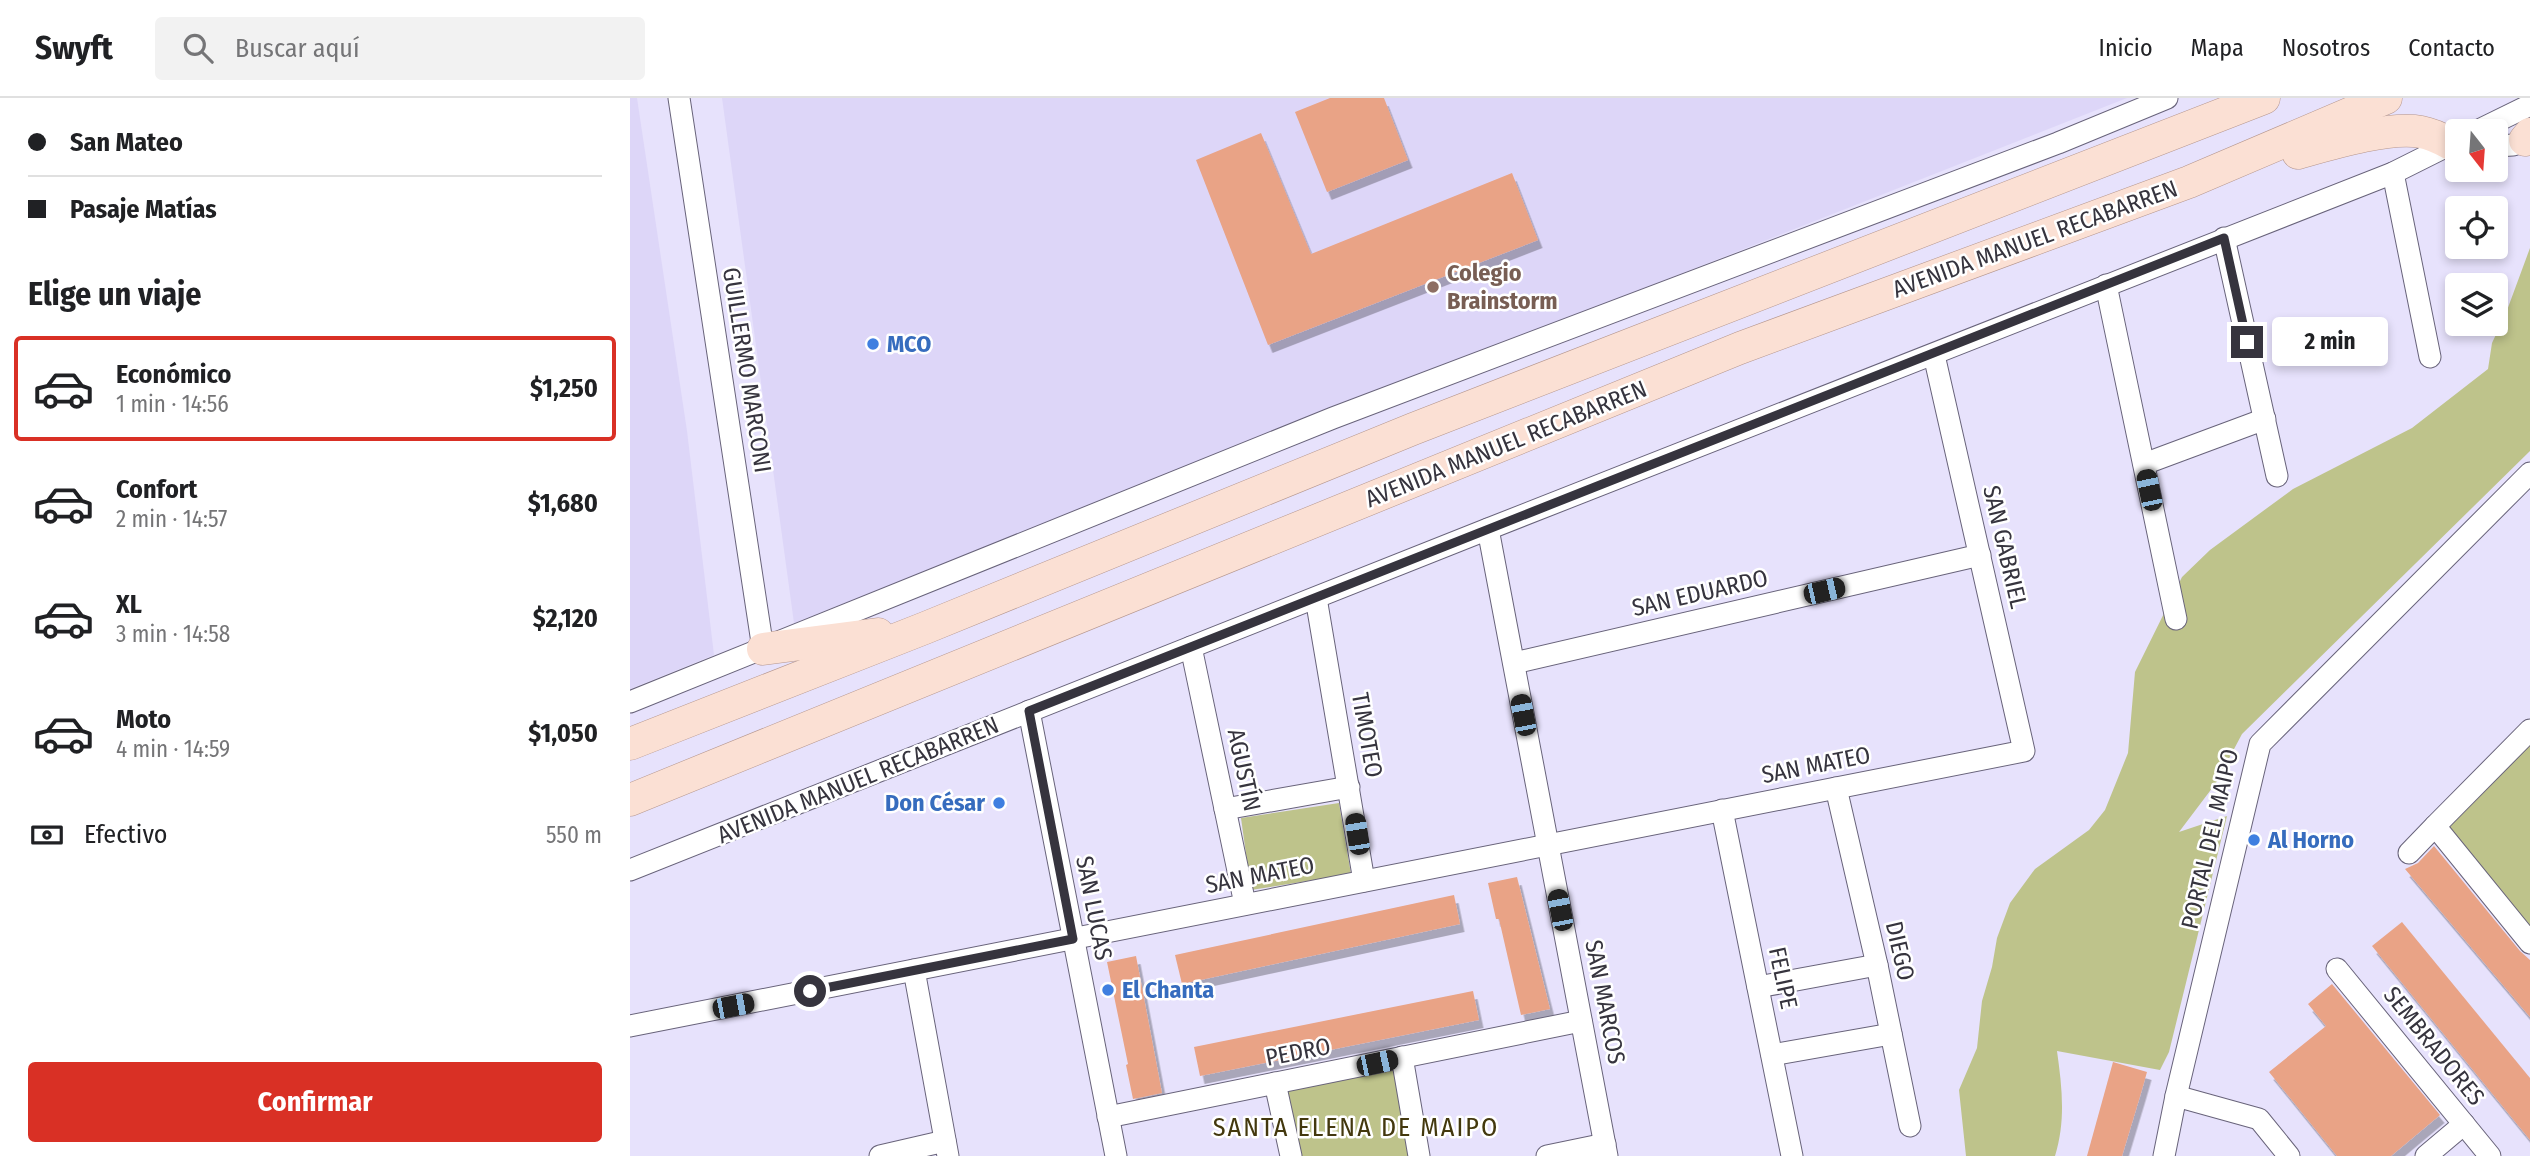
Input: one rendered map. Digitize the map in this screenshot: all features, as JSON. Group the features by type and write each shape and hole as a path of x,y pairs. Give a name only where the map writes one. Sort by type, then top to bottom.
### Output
{"main road":[{"name":"AVENIDA MANUEL RECABARREN","path":"630,744 925,628 1413,429 2262,98"},
{"name":"AVENIDA MANUEL RECABARREN","path":"630,800 1740,348 2189,182 2386,98"},
{"path":"2189,182 2330,144 2388,133 2420,132 2445,137"},
{"path":"763,649 925,628"}],"street":[{"name":"GUILLERMO MARCONI","path":"679,98 763,649"},
{"path":"630,702 1333,418 2058,143 2166,98"},
{"name":"AVENIDA MANUEL RECABARREN","path":"2502,119 2530,105"},
{"name":"AVENIDA MANUEL RECABARREN","path":"630,870 2393,173 2445,148"},
{"path":"2393,173 2430,357"},
{"path":"2224,238 2277,476"},
{"path":"2106,285 2176,619"},
{"name":"SAN GABRIEL","path":"1934,355 2024,751"},
{"path":"2144,464 2265,419"},
{"name":"PORTAL DEL MAIPO","path":"2164,1156 2260,744 2530,473"},
{"name":"SAN MARCOS","path":"1488,529 1606,1150"},
{"name":"SAN EDUARDO","path":"1514,663 1980,555"},
{"name":"TIMOTEO","path":"1316,598 1364,881"},
{"name":"AGUSTÍN","path":"1191,647 1245,904"},
{"name":"SAN LUCAS","path":"1029,711 1116,1156"},
{"path":"2409,853 2530,730"},
{"name":"SAN MATEO","path":"630,1026 2024,751"},
{"path":"1225,809 1349,787"},
{"name":"DIEGO","path":"1836,788 1877,965 1910,1126"},
{"name":"FELIPE","path":"1722,810 1792,1156"},
{"path":"2435,826 2530,943"},
{"path":"1758,987 1877,965"},
{"name":"SEMBRADORES","path":"2337,969 2490,1156"},
{"path":"880,1156 947,1149 914,970"},
{"name":"PEDRO","path":"1108,1117 1581,1021"},
{"path":"1772,1055 1891,1034"},
{"path":"1402,1057 1419,1156"},
{"path":"1275,1083 1291,1156"},
{"path":"2176,1096 2259,1119 2289,1156"},
{"path":"2426,1156 2464,1124"},
{"path":"1547,1156 1606,1150"}],"shaded area":[{"path":"630,98 637,98 687,431 714,655 630,689"},
{"path":"722,98 2127,98 794,623"}],"green space":[{"path":"2530,248 2530,451 2242,734 2216,783 2179,832 2227,816 2169,1052 2160,1070 2057,1051 2062,1116 2055,1156 1966,1156 1959,1090 1977,1048 1982,1001 1997,938 2010,903 2035,869 2089,830 2105,810 2128,753 2135,672 2182,577 2210,550 2293,489 2412,428 2488,369 2495,336 2508,336 2508,308"},
{"path":"2530,745 2530,926 2449,827"},
{"path":"1339,803 1351,874 1251,890 1241,818"},
{"name":"SANTA ELENA DE MAIPO","path":"1399,1061 1416,1156 1294,1156 1277,1085"}],"building":[{"path":"1330,98 1384,98 1408,160 1327,192 1295,112"},
{"path":"1261,133 1311,254 1512,173 1538,240 1268,345 1196,160"},
{"path":"2434,846 2530,960 2530,1017 2405,869 2418,863"},
{"path":"1517,877 1550,1009 1521,1015 1488,883"},
{"path":"1454,895 1460,924 1182,984 1175,955"},
{"path":"2402,922 2530,1078 2530,1140 2372,946"},
{"path":"1136,956 1162,1093 1133,1099 1107,962"},
{"path":"2332,984 2440,1115 2391,1156 2337,1156 2269,1072 2326,1026 2308,1004"},
{"path":"1473,991 1479,1020 1200,1076 1194,1047"},
{"path":"2113,1062 2147,1072 2122,1156 2087,1156"}],"place":[{"name":"Colegio Brainstorm","path":"1433,287"},
{"name":"MCO","path":"873,344"},
{"name":"Don César","path":"999,803"},
{"name":"Al Horno","path":"2254,840"},
{"name":"El Chanta","path":"1108,990"}],"district":[{"name":"SANTA ELENA DE MAIPO","path":"1356,1127"}],"route":[{"path":"810,991 1073,939 1029,711 2224,238 2247,342"}]}
